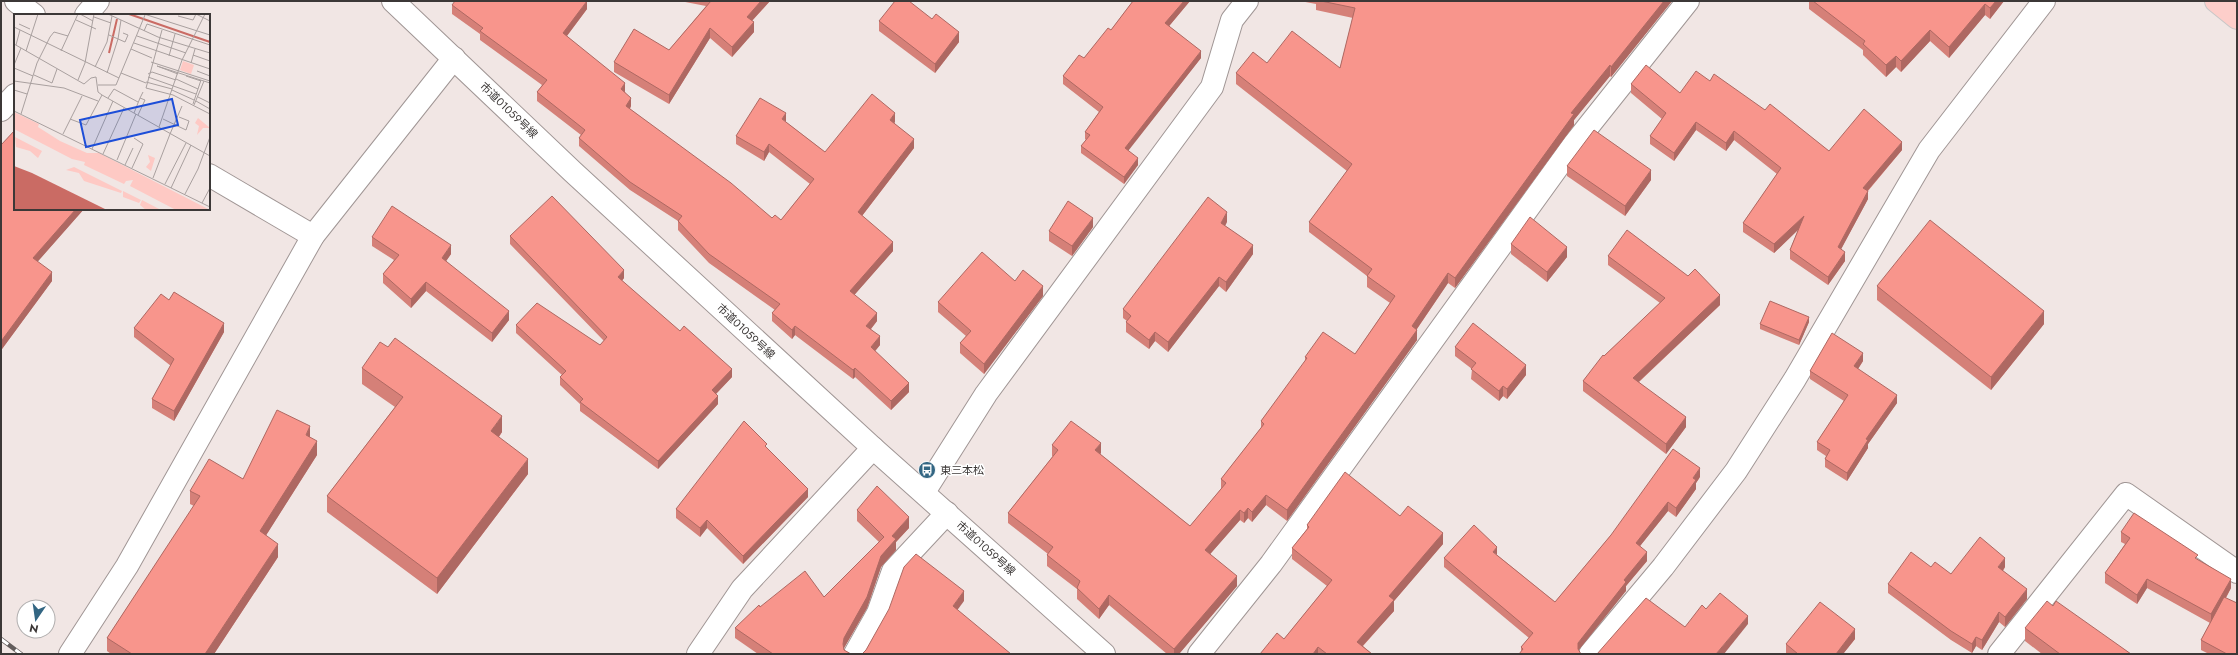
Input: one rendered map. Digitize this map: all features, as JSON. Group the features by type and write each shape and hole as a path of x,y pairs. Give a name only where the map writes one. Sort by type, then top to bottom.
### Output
{"main road":[{"path":"2216,1 2237,18"}],"street":[{"path":"16,1 33,14"},
{"path":"87,14 98,1"},
{"name":"市道01059号線","path":"393,1 574,172 873,448 1104,654"},
{"path":"924,492 986,394 1212,87 1232,20 1247,1"},
{"path":"1199,654 1271,564 1575,143 1688,1"},
{"path":"1590,654 1663,566 1736,471 1795,379 1929,150 2044,1"},
{"path":"70,654 127,566 313,236 454,58"},
{"path":"1,110 14,96"},
{"path":"210,176 313,236"},
{"path":"698,654 742,589 873,448"},
{"path":"1999,654 2126,494 2237,572"},
{"path":"855,654 878,613 893,572 947,513"}],"building":[{"path":"455,1 587,1 563,33 625,83 621,89 631,98 626,106 731,183 772,218 775,215 781,220 814,179 769,144 764,152 736,136 760,98 786,113 782,119 825,152 872,94 895,113 890,120 914,139 858,212 893,242 850,291 877,313 866,326 880,336 871,347 909,383 891,401 855,368 853,370 795,326 792,330 772,313 780,304 709,254 678,221 682,216 630,182 579,138 585,130 537,92 547,80 480,31 483,28 452,5"},
{"path":"711,1 761,1 747,17 754,22 732,47 710,28 669,95 614,62 634,29 669,50"},
{"path":"895,1 909,1 932,19 936,14 959,32 935,64 879,21"},
{"path":"1133,1 1184,1 1165,23 1201,51 1125,148 1138,158 1124,177 1081,146 1090,135 1085,132 1103,107 1063,76 1079,55 1084,58 1108,28 1111,30"},
{"path":"1321,1 1664,1 1611,67 1610,65 1571,113 1574,114 1455,278 1448,273 1412,326 1417,330 1287,510 1266,495 1252,512 1248,508 1244,513 1240,510 1205,550 1237,576 1174,649 1109,595 1099,609 1077,588 1080,581 1047,555 1053,547 1008,513 1058,450 1052,445 1071,421 1101,443 1095,450 1190,526 1226,483 1221,479 1264,424 1261,421 1307,358 1305,357 1323,332 1355,354 1395,296 1367,276 1372,269 1309,222 1352,164 1236,73 1253,52 1267,63 1292,31 1340,68 1355,8"},
{"path":"1813,1 1996,1 1990,8 1985,4 1949,47 1930,30 1901,61 1896,56 1886,65 1863,44 1865,41"},
{"path":"1646,65 1680,93 1696,71 1710,81 1714,74 1765,110 1770,104 1829,151 1864,109 1902,142 1863,188 1868,191 1838,247 1845,252 1828,277 1790,250 1804,216 1774,244 1743,223 1781,168 1734,131 1726,143 1696,122 1674,153 1650,136 1666,113 1631,84"},
{"path":"1594,130 1651,170 1625,206 1567,166"},
{"path":"14,131 14,210 75,210 33,258 52,272 2,340 1,340 1,145"},
{"path":"552,196 624,270 618,277 680,331 684,326 732,369 712,390 718,396 658,461 580,402 583,399 560,377 566,371 516,325 537,303 600,345 607,337 510,236"},
{"path":"1208,197 1227,212 1221,223 1253,245 1226,282 1219,277 1168,342 1155,332 1149,340 1126,322 1131,316 1123,309"},
{"path":"1068,201 1093,218 1072,246 1049,231"},
{"path":"392,206 451,245 442,258 509,311 492,333 426,282 411,299 383,274 399,255 372,237"},
{"path":"1530,217 1567,247 1547,272 1511,244"},
{"path":"1930,220 2044,311 1991,377 1877,286"},
{"path":"1627,230 1688,276 1695,269 1720,295 1633,378 1686,417 1666,444 1583,381 1603,355 1604,356 1665,298 1608,256"},
{"path":"982,252 1015,281 1023,270 1043,286 984,364 960,343 971,331 938,302"},
{"path":"174,292 224,323 174,411 152,399 174,359 134,328 161,294 169,300"},
{"path":"1770,301 1809,317 1799,340 1760,324"},
{"path":"1473,323 1526,365 1507,389 1503,386 1499,391 1471,369 1476,363 1455,347"},
{"path":"1832,333 1863,353 1854,366 1897,395 1866,439 1868,440 1847,473 1825,459 1830,450 1817,442 1848,395 1810,371"},
{"path":"395,338 502,416 491,431 528,459 437,578 327,496 403,397 362,368 380,342 388,347"},
{"path":"277,410 310,426 306,435 317,441 260,531 278,544 205,654 132,654 107,638 200,496 190,491 209,459 243,479"},
{"path":"744,421 767,444 765,446 808,489 743,556 707,520 700,528 676,509"},
{"path":"1673,449 1700,468 1693,478 1696,480 1676,508 1668,502 1636,543 1647,552 1624,580 1626,582 1578,643 1578,649 1581,654 1519,654 1523,649 1521,647 1533,633 1444,558 1474,525 1497,547 1493,552 1555,602 1611,535"},
{"path":"1345,472 1400,516 1408,506 1443,533 1389,596 1394,600 1357,642 1372,654 1327,654 1318,647 1313,654 1260,654 1277,633 1284,639 1332,580 1292,548 1309,527 1307,525"},
{"path":"877,486 909,517 892,536 896,539 881,556 867,597 844,638 844,650 851,654 773,654 735,628 759,605 760,607 805,571 824,597 884,537 857,510"},
{"path":"2134,513 2198,555 2195,558 2231,579 2211,614 2147,579 2137,595 2105,573 2130,538 2121,532"},
{"path":"1980,537 2005,558 1998,567 2027,589 2005,617 1999,612 1982,640 1976,637 1972,644 1951,631 1888,584 1911,552 1931,567 1935,562 1951,574"},
{"path":"916,554 964,591 953,606 1011,654 862,654 866,650 889,609 904,567"},
{"path":"1720,593 1748,616 1716,654 1597,654 1646,598 1685,627 1702,605 1706,609"},
{"path":"2224,597 2237,603 2237,654 2227,654 2201,640"},
{"path":"2047,601 2053,606 2056,601 2131,654 2060,654 2025,628"},
{"path":"1820,602 1855,629 1836,654 1798,654 1786,644"}],"railway":[{"path":"1,639 21,654"}],"place":[{"name":"東三本松","path":"927,470"}]}
